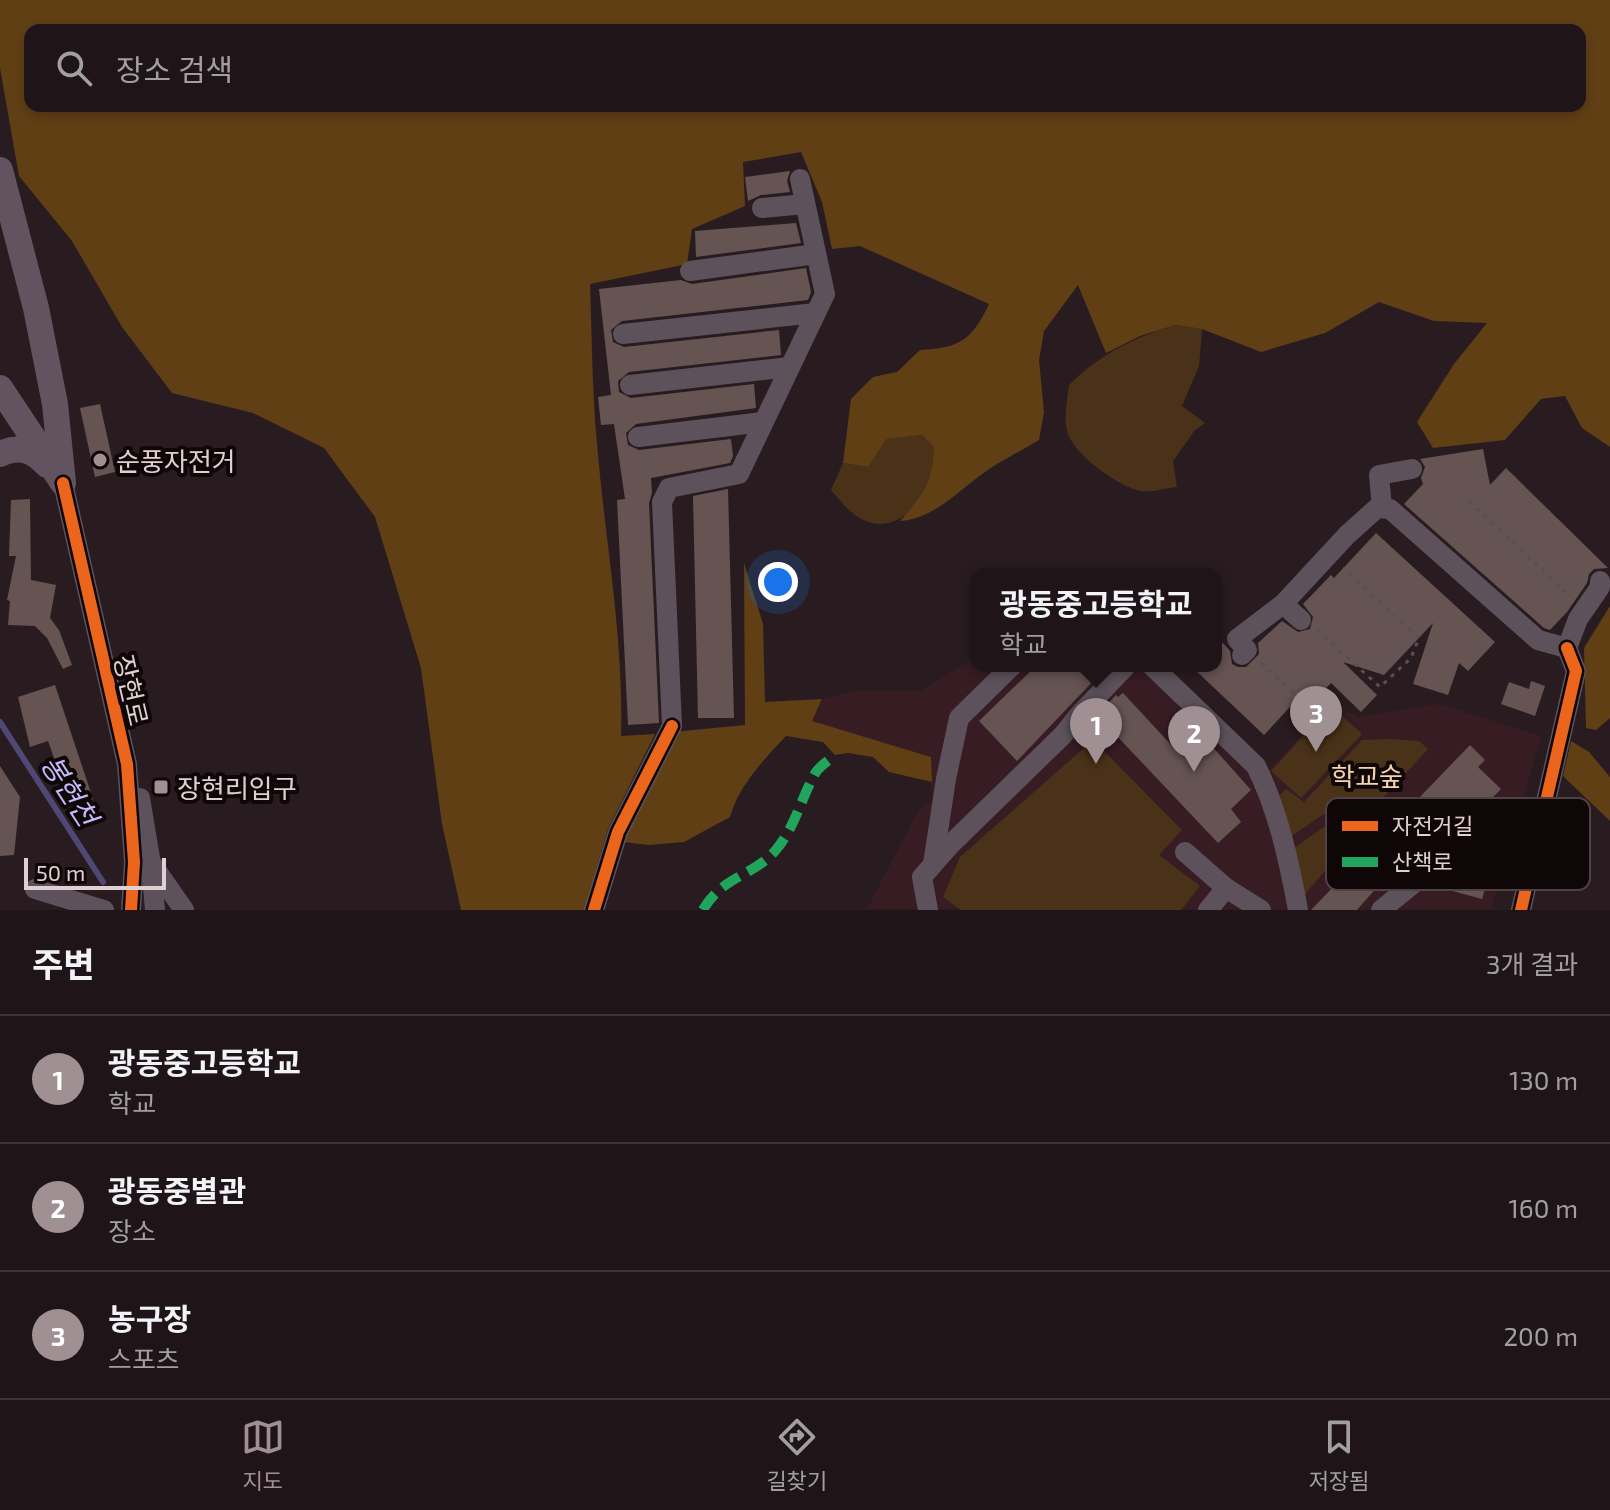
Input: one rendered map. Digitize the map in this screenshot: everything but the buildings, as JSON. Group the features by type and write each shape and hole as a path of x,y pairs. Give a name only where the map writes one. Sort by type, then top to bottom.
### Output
{"main road":[{"path":"0,170 36,308 55,404 63,483"},
{"path":"0,388 63,483"},
{"path":"0,454 11,449 29,450 40,457 63,483"}],"street":[{"path":"594,910 618,832 672,726 662,502 669,488 739,474 825,294 800,179"},
{"path":"762,208 805,204"},
{"path":"690,271 816,254"},
{"path":"623,334 815,313"},
{"path":"630,385 790,367"},
{"path":"638,437 763,422"},
{"path":"1382,508 1379,475 1412,469"},
{"name":"장현로","path":"63,483 127,764 134,862 131,910"},
{"path":"1248,654 1237,639 1283,604 1377,508 1390,509 1428,539 1538,640 1567,648"},
{"path":"1547,798 1576,671 1567,648 1578,619 1600,587 1600,581"},
{"path":"1283,604 1306,622"},
{"path":"933,864 959,718 1006,672"},
{"path":"928,910 922,877 951,844 1063,735 1120,672"},
{"path":"1158,672 1256,766 1266,787 1291,873 1298,910"},
{"path":"127,764 141,801 155,910"},
{"path":"1185,852 1226,888 1261,910"},
{"path":"151,864 184,910"},
{"path":"1208,910 1226,888"},
{"path":"35,889 104,910"},
{"path":"1381,910 1406,890"},
{"path":"1521,910 1526,890"}],"path":[{"path":"1469,501 1584,610"},
{"path":"1306,622 1380,687 1411,658 1419,638 1329,555"},
{"path":"1248,654 1293,693"}],"shaded area":[{"path":"0,0 1610,0 1610,447 1582,428 1565,396 1541,399 1505,440 1433,448 1417,422 1454,364 1487,323 1434,321 1379,302 1325,333 1261,352 1202,329 1175,325 1140,336 1106,353 1078,285 1044,331 1039,360 1044,412 1039,440 991,468 925,515 900,521 925,488 932,470 934,447 922,435 887,439 868,467 843,463 851,399 873,377 897,372 920,350 945,347 963,340 977,326 989,304 860,246 832,249 822,202 801,152 743,162 745,206 692,229 687,264 590,284 595,424 617,626 621,736 655,734 608,829 584,910 461,910 442,824 421,668 375,517 324,448 253,413 172,393 122,327 72,241 19,176 0,68"},
{"path":"744,563 763,624 765,702 822,699 812,721 931,757 932,782 889,772 873,757 848,753 835,755 823,742 786,736 745,784 730,817 684,842 649,845 623,842 673,732 745,725"},
{"path":"1610,606 1610,718 1596,730 1586,728 1584,648"},
{"path":"970,660 970,672 1172,672 1268,771 1332,702 1358,717 1439,704 1541,736 1523,798 1326,798 1326,890 1497,890 1491,910 867,909 919,809 932,801 931,757 812,721 822,699 858,690 921,691"},
{"path":"1571,741 1589,752 1610,777 1610,821 1590,802 1590,798 1586,798 1563,776"}],"green space":[{"path":"1175,325 1202,329 1199,366 1182,406 1205,423 1195,430 1173,461 1177,487 1140,491 1099,469 1072,443 1066,422 1069,385 1118,348"},
{"path":"922,435 934,447 930,480 917,504 896,520 884,524 871,523 858,517 831,490 843,463 868,467 887,439"},
{"path":"1331,706 1362,734 1301,798 1271,771"},
{"path":"1093,740 1182,830 1159,855 1200,886 1181,910 961,910 943,897 960,857"},
{"name":"학교숲","path":"1362,740 1419,741 1428,749 1383,798 1326,798 1326,813 1289,838 1274,801 1286,789 1304,802"},
{"name":"학교숲","path":"1324,827 1326,870 1301,899 1288,852"}],"waterway":[{"name":"봉현천","path":"0,722 103,882"}],"marked path":[{"path":"703,910 719,890 775,851 788,833 816,772 835,755"}],"cycle path":[{"path":"63,483 127,764 134,862 131,910"},
{"path":"1547,798 1576,671 1567,648"},
{"path":"594,910 618,832 672,726"},
{"path":"1521,910 1526,890"}],"place":[{"name":"순풍자전거","path":"100,460"},
{"name":"농구장","path":"1316,752"},
{"name":"광동중고등학교","path":"1096,764"},
{"name":"광동중별관","path":"1194,772"},
{"name":"장현리입구","path":"161,787"}]}
